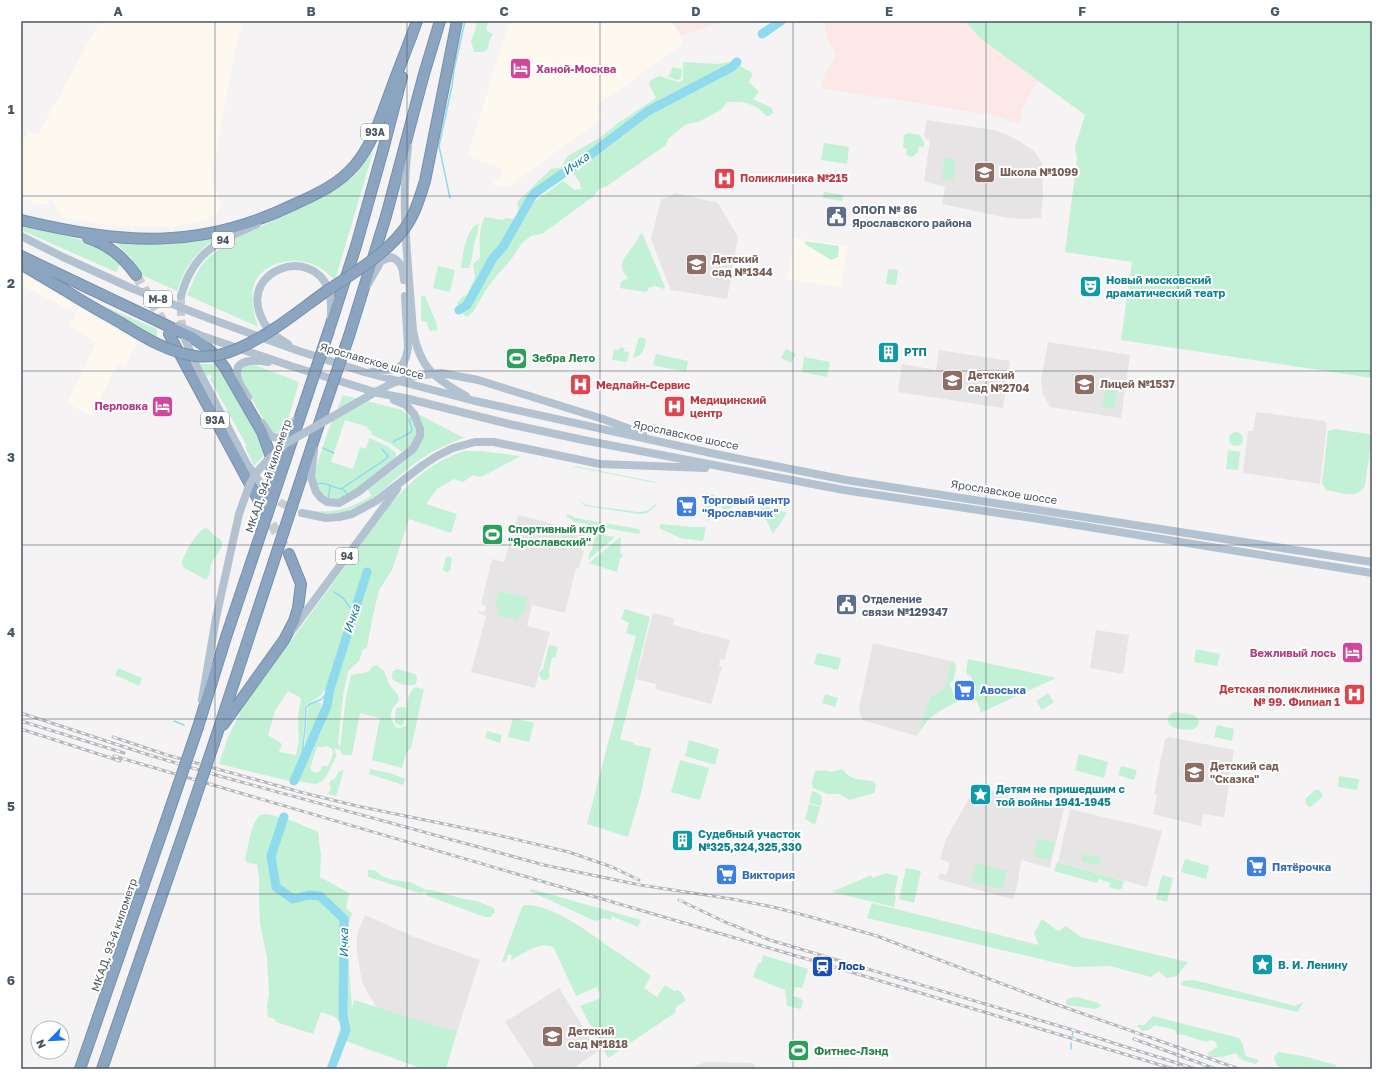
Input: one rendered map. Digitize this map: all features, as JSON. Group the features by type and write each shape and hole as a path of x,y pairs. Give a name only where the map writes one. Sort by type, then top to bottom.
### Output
{"highway":[{"name":"МКАД, 94-й километр","path":"170,808 198,727 265,507 305,403 356,246 417,21"},
{"name":"93A","path":"21,220 59,229 101,236 133,239 179,238 200,236 241,226 288,208 321,193 355,165 364,152 380,121 417,21"},
{"path":"102,1069 217,734 349,336 397,175 440,21"},
{"path":"21,264 166,349 196,356 209,356 224,353 243,346 269,332 369,261 401,234 410,220 419,202 425,181 457,21"},
{"name":"93A","path":"59,229 98,242 112,249 128,264 136,275"},
{"name":"Ярославское шоссе","path":"21,256 122,304"},
{"path":"122,304 191,337 216,356 225,368 267,442 272,465 265,507"},
{"name":"93A","path":"170,334 265,507"},
{"path":"217,734 284,640 294,621 298,608 301,584 289,554"},
{"name":"МКАД, 93-й километр","path":"80,1069 170,808"}],"main road":[{"path":"413,114 407,157 405,194 413,331 416,344 425,365 445,384 475,401"},
{"name":"94","path":"181,296 185,282 191,270 200,258 211,248 288,208"},
{"name":"Ярославское шоссе","path":"21,236 131,288 299,351 364,372 475,401 720,455 846,480 1372,562"},
{"path":"360,301 381,261 391,257 397,259 404,272 408,348 406,357 403,364 396,368 387,371 364,372"},
{"path":"299,351 272,333 262,320 258,310 258,290 263,281 271,273 281,268 302,266 313,270 322,278 328,288 331,303 330,326"},
{"name":"Ярославское шоссе","path":"122,304 202,336 378,393 509,424 736,470 844,490 1372,573"},
{"path":"185,339 196,365 247,464 264,488"},
{"path":"292,366 258,360 249,361 240,365 236,375 238,381 270,435 276,438 286,435 291,429 305,403"},
{"path":"198,727 216,618 240,514 249,486 256,473 264,463 285,444 379,390 398,381 415,376 441,373 478,380 603,419 670,444"},
{"path":"321,418 312,459 311,477 316,492 321,498 326,502 339,503 358,492 413,450 420,436 420,429 414,414 406,405 378,393"},
{"name":"94","path":"302,513 326,518 352,514 376,501 428,462 453,448 475,442 494,442 600,464 736,470"},
{"name":"94","path":"284,640 396,490 411,474"}],"shaded area":[{"path":"100,21 244,21 235,50 211,181 216,188 221,206 218,213 204,220 174,227 114,226 62,217 50,197 47,204 37,204 21,197 21,144 28,131 38,135"},
{"path":"510,21 671,21 681,36 683,44 596,106 604,117 511,185 495,187 493,183 503,173 498,167 467,156"},
{"path":"671,21 723,21 681,36"},
{"path":"825,21 965,21 981,39 1038,81 1021,110 1020,124 988,114 821,88 826,71 830,68 836,54 826,37"},
{"name":"Школа №1099","path":"927,120 994,130 1021,142 1035,152 1042,163 1043,196 1041,218 1022,219 1003,217 942,204 945,187 924,181 930,140 926,139 924,136"},
{"name":"Детский сад №1344","path":"676,193 718,203 738,237 727,299 671,290 651,239 661,200"},
{"path":"794,238 847,246 841,287 788,279"},
{"path":"21,273 74,304 70,310 23,286 21,289"},
{"path":"79,307 137,342 125,367 117,363 92,416 67,403 96,342 70,327"},
{"name":"Лицей №1537","path":"1048,342 1130,355 1121,418 1050,407 1043,394 1041,380"},
{"name":"Детский сад №2704","path":"939,350 1010,361 1003,408 898,392 902,364 936,370"},
{"path":"1256,412 1324,421 1327,424 1320,484 1243,473 1248,431 1253,431"},
{"path":"518,515 585,532 581,550 584,551 579,568 576,568 565,613 532,605 527,626 550,632 535,688 471,672 486,616 478,613 478,611 484,612 486,606 481,604 492,559 504,562"},
{"path":"653,613 674,618 673,625 730,640 724,660 720,659 719,666 722,667 711,704 655,689 656,684 636,679"},
{"path":"1096,630 1129,635 1123,674 1090,668"},
{"path":"873,643 951,661 945,688 930,697 917,736 862,720 859,708"},
{"name":"Детский сад \"Сказка\"","path":"1169,737 1234,750 1224,817 1203,814 1201,826 1153,814 1157,795 1154,794 1165,739"},
{"path":"980,790 991,791 1064,808 1050,868 1021,860 1018,882 1014,897 1012,899 938,879 940,873 946,875 950,863 940,859 946,839 971,794"},
{"path":"1070,809 1162,831 1147,887 1058,862"},
{"path":"365,915 412,936 480,960 457,1032 376,1007 362,982 357,952 357,935"},
{"name":"Детский сад №1818","path":"559,988 598,1051 572,1069 536,1069 505,1022"},
{"path":"706,1062 753,1063 758,1069 688,1069"}],"green space":[{"path":"477,21 488,21 486,30 493,34 489,41 488,49 483,52 474,52 471,41"},
{"path":"965,21 1372,21 1372,378 1121,340 1132,262 1065,252 1077,159 1075,147 1085,115 981,39"},
{"path":"683,62 718,64 730,62 733,64 647,110 529,197 500,247 491,258 466,302 460,307 457,303 463,296 467,295 475,277 473,264 480,258 480,232 485,217 502,220 507,218 514,219 519,210 517,203 519,200 551,169 560,168 568,156 601,137 618,123 656,98 649,84 651,80 659,76 679,82 683,80"},
{"path":"738,65 751,72 752,75 749,82 759,92 753,99 772,108 773,113 766,116 758,108 748,104 727,102 721,110 698,122 685,125 668,139 666,145 607,186 599,189 594,196 542,234 531,236 522,243 512,258 489,285 473,312 467,317 464,315 462,312 467,307 495,260 505,248 534,202 563,181 575,190 581,189 580,183 572,171 649,113"},
{"path":"673,67 682,69 681,78 678,80 668,77"},
{"path":"908,133 920,135 924,142 924,147 919,146 918,152 912,157 906,155 907,149 903,148 904,135"},
{"path":"824,143 849,147 847,164 821,160"},
{"path":"373,152 335,280 318,267 304,262 296,261 278,263 271,266 258,277 254,285 252,295 253,306 258,327 187,295 201,266 210,256 225,245 247,233 307,205 332,190 355,175"},
{"path":"944,158 956,159 953,181 942,179"},
{"path":"824,192 843,195 842,201 823,198"},
{"path":"479,224 469,268 461,268 469,234 475,225"},
{"path":"21,226 67,236 90,243 109,253 121,263 116,272 21,230"},
{"path":"642,233 665,287 664,289 655,286 649,288 646,292 620,288 621,281 628,278 622,268 623,260"},
{"path":"223,235 200,251 194,258 184,272 177,291 142,275 131,258 113,240"},
{"path":"805,241 839,246 838,257 831,260 805,244"},
{"path":"438,266 455,270 450,292 433,288"},
{"path":"888,269 898,270 896,285 886,284"},
{"path":"66,290 157,329 157,342"},
{"path":"421,296 425,296 436,322 437,330 429,331 427,322 421,321"},
{"path":"639,337 646,339 645,346 641,353 633,358"},
{"path":"620,347 625,348 624,351 629,352 627,362 612,360 614,349 619,350"},
{"path":"786,349 796,354 791,363 781,358"},
{"path":"656,354 688,361 686,372 653,365"},
{"path":"804,357 830,362 827,377 802,372"},
{"path":"200,364 215,364 256,433 264,455 254,466 245,447 247,446 210,379 212,377 210,374 206,376"},
{"path":"247,364 252,364 299,382 285,430 278,433 270,431 242,381 241,376 243,368"},
{"path":"1105,389 1117,390 1114,409 1102,407"},
{"path":"343,395 402,410 413,418 418,429 417,436 411,447 402,452 391,444 371,434 372,431 367,429 368,427 345,420 331,462 353,469 360,447 366,449 369,438 387,446 396,453 396,460 349,496 333,501 322,496 315,484 315,471 327,434"},
{"path":"418,414 464,438 426,455 376,496 354,508 329,514 315,514 303,509 313,511 338,510 354,505 371,496 368,489 400,465 416,450 421,442 423,433"},
{"path":"1335,429 1369,434 1372,437 1365,485 1358,493 1342,494 1326,490 1322,483 1328,431"},
{"path":"1233,432 1239,432 1243,436 1243,442 1239,446 1233,446 1229,442 1229,436"},
{"path":"1228,450 1240,452 1238,470 1226,469"},
{"path":"464,451 481,451 521,456 481,477 473,475 463,482 454,479 437,489 426,504 457,514 451,533 409,519 392,570 379,590 367,648 363,649 359,661 348,671 343,696 338,742 340,748 346,697 351,675 368,672 373,666 377,665 384,671 389,684 398,695 399,701 393,708 391,714 392,721 397,728 406,726 407,705 411,691 415,687 424,689 411,748 406,753 402,768 372,760 380,718 360,713 352,755 343,755 340,750 335,748 336,757 326,777 321,782 315,784 297,781 313,743 315,742 331,707 333,694 330,689 323,691 321,695 305,706 301,764 294,781 219,764 228,737 243,707 389,506 414,480 432,466 452,455","holes":["288,691 301,698 298,718 299,741 296,755 279,752 282,744 268,735 275,711","326,746 334,751 328,766 322,766 320,771 317,773 313,772 310,768 317,747"]},
{"path":"575,466 656,482 575,467 571,470"},
{"path":"706,493 715,495 716,497 713,514 709,516 707,521 706,515 702,514"},
{"path":"721,498 728,500 729,503 732,501 741,503 728,509 723,509 721,505"},
{"path":"579,499 586,505 638,512 646,511 655,504 656,505 648,512 638,514 585,506"},
{"path":"759,505 787,513 773,534"},
{"path":"567,514 576,518 639,529 641,533 638,534 575,522 566,516"},
{"path":"661,524 706,527 703,541 680,538 659,528"},
{"path":"205,528 222,542 221,548 212,562 209,576 206,580 183,567 182,562 188,548 198,534"},
{"path":"593,533 615,537 588,560 590,551 592,551 595,536 593,536"},
{"path":"563,535 580,539 577,549 561,545"},
{"path":"619,538 621,538 620,553 623,554 622,558 620,558 617,572 589,563"},
{"path":"448,556 452,559 450,571 447,572 443,569 446,557"},
{"path":"499,591 528,598 524,614 520,614 518,620 497,615 499,608 495,607"},
{"path":"625,609 650,617 620,739 634,743 634,745 651,748 640,797 628,837 587,824 636,636 626,633 629,623 621,619"},
{"path":"549,645 558,647 555,658 552,657 549,671 550,676 544,680 541,679 539,673 543,669"},
{"path":"1196,649 1220,654 1217,666 1194,662"},
{"path":"817,653 841,658 838,670 814,664"},
{"path":"968,659 1056,678 980,713 980,708 974,697 976,695 974,689 976,688 970,675 968,676 966,672"},
{"path":"951,661 955,662 956,667 953,681 949,683 957,702 934,715 925,724 917,736 930,697 945,688"},
{"path":"118,668 142,678 139,686 115,675"},
{"path":"398,669 415,674 417,678 416,684 404,684 392,679 393,671"},
{"path":"1048,693 1054,702 1042,710 1036,701"},
{"path":"825,694 838,698 835,707 822,703"},
{"path":"1259,695 1275,697 1274,706 1258,704"},
{"path":"315,701 321,703 320,715 316,729 304,754 308,707 309,704"},
{"path":"405,707 407,716 402,726 395,723 396,708"},
{"path":"1175,712 1194,715 1199,721 1198,726 1192,730 1173,727 1168,723 1168,719 1171,714"},
{"path":"513,718 534,723 529,742 508,737"},
{"path":"1217,725 1234,729 1232,741 1214,737"},
{"path":"487,731 502,735 500,743 485,738"},
{"path":"689,740 719,749 715,765 685,756"},
{"path":"1079,754 1108,762 1104,778 1075,770"},
{"path":"680,760 709,768 700,800 671,792"},
{"path":"1121,766 1137,770 1134,780 1118,775"},
{"path":"370,769 390,773 405,779 403,785 369,774"},
{"path":"842,769 853,778 873,782 876,788 874,793 849,800 840,794 827,794 813,788 812,782 815,771 825,770 830,772"},
{"path":"344,770 336,796 327,794 331,789 329,782 335,778 339,771"},
{"path":"1339,776 1359,779 1357,790 1338,787"},
{"path":"1315,790 1320,790 1323,796 1309,807 1306,804 1305,799"},
{"path":"812,791 821,796 821,806 809,803"},
{"path":"809,804 820,807 815,825 805,819"},
{"path":"267,814 288,819 318,832 321,856 320,877 349,893 346,908 352,913 349,924 349,967 352,1008 354,1000 457,1032 446,1069 423,1069 343,1040 332,1069 328,1069 341,1024 335,1017 321,1012 313,1034 276,1022 275,1019 268,1017 267,1006 269,994 267,957 260,924 259,878 257,864 247,863 245,858 250,835 256,819 260,815"},
{"path":"1038,838 1055,842 1050,860 1033,856"},
{"path":"1083,854 1100,858 1099,865 1082,862"},
{"path":"1185,859 1209,866 1206,879 1181,872"},
{"path":"1057,862 1124,881 1122,888 1119,890 1109,887 1110,883 1099,879 1097,883 1054,871"},
{"path":"976,863 1007,871 1002,889 971,882"},
{"path":"906,868 921,871 914,903 899,899"},
{"path":"368,870 374,870 384,877 393,880 410,882 426,890 432,890 477,901 494,908 495,911 491,917 485,917 428,896 425,892 419,893 368,877"},
{"path":"886,873 898,876 894,895 896,896 894,907 832,892 871,875 872,878"},
{"path":"1162,875 1173,878 1167,902 1156,899"},
{"path":"531,889 641,920 638,927 612,916 611,920 604,918 595,921 530,891"},
{"path":"872,903 1039,945 1034,933 1042,919 1058,931 1066,926 1081,937 1188,962 1177,976 1166,978 1159,971 1151,977 1110,966 1074,967 867,918"},
{"path":"524,905 546,909 581,927 651,976 644,988 657,997 665,985 675,991 678,990 681,992 686,1000 675,1008 676,1012 608,1058 580,1006 601,998 597,987 576,996 554,948 549,946 544,945 532,948 511,960 512,955 508,954 507,959 504,962 502,961"},
{"path":"763,955 808,969 802,988 795,987 793,996 800,998 803,1001 801,1009 787,1006 785,990 753,977 758,963 761,963"},
{"path":"1194,980 1295,1006 1303,1002 1298,1012 1181,985 1183,981"},
{"path":"1078,997 1098,1003 1101,1006 1095,1009 1067,1005 1066,1001 1069,998"},
{"path":"1153,1016 1239,1038 1246,1056 1259,1060 1256,1064 1242,1060 1235,1053 1222,1057 1209,1057 1208,1053 1217,1047 1216,1042 1210,1040 1207,1042 1180,1034 1177,1035 1175,1030 1155,1025 1149,1030 1142,1031 1137,1025 1144,1025"},
{"path":"1278,1052 1303,1056 1336,1065 1337,1069 1288,1069 1277,1066 1274,1058"}],"waterway":[{"path":"450,198 439,146 465,21"},
{"name":"Ичка","path":"762,34 781,21"},
{"name":"Ичка","path":"459,310 467,305 493,258 503,247 535,193 594,152 648,111 732,67 737,62"},
{"path":"393,442 411,432 412,429 409,420 411,419"},
{"path":"323,448 334,453"},
{"path":"317,484 322,483 341,489 386,459 388,456 382,449"},
{"path":"328,499 330,487"},
{"path":"343,489 348,495"},
{"name":"Ичка","path":"294,781 327,706 330,689 367,572"},
{"path":"334,592 343,598 350,607 356,610"},
{"name":"Ичка","path":"301,764 306,707 322,699 330,689"},
{"path":"174,721 184,725"},
{"name":"Ичка","path":"284,817 271,856 276,887 293,899 309,895 320,896 344,919 343,1016 346,1030 331,1069"},
{"path":"1072,1039 1073,1030"},
{"path":"1071,1043 1071,1049"}],"tunnel":[{"path":"136,275 166,327"},
{"path":"181,296 181,318 183,332"},
{"path":"270,494 281,503 302,513"},
{"path":"264,511 289,554"}],"railway":[{"path":"21,713 149,755 223,777 544,865 640,885 732,899 773,907 877,936 1047,1001 1239,1069"},
{"path":"21,721 124,753"},
{"path":"21,729 120,761"},
{"path":"113,737 167,755 304,793 569,852 612,867 639,880"},
{"path":"114,756 824,964 1174,1069"},
{"path":"679,900 725,922 770,940 1066,1028 1196,1069"},
{"path":"1134,1039 1216,1069"}],"place":[{"name":"Ханой-Москва","path":"520,69"},
{"name":"Школа №1099","path":"984,172"},
{"name":"Поликлиника №215","path":"725,178"},
{"name":"ОПОП № 86 Ярославского района","path":"836,216"},
{"name":"Детский сад №1344","path":"697,265"},
{"name":"Новый московский драматический театр","path":"1091,286"},
{"name":"РТП","path":"888,352"},
{"name":"Зебра Лето","path":"517,358"},
{"name":"Детский сад №2704","path":"953,381"},
{"name":"Лицей №1537","path":"1084,384"},
{"name":"Медлайн-Сервис","path":"580,385"},
{"name":"Перловка","path":"163,406"},
{"name":"Медицинский центр","path":"674,406"},
{"name":"Торговый центр \"Ярославчик\"","path":"686,506"},
{"name":"Спортивный клуб \"Ярославский\"","path":"493,535"},
{"name":"Отделение связи №129347","path":"846,605"},
{"name":"Вежливый лось","path":"1352,653"},
{"name":"Авоська","path":"965,690"},
{"name":"Детская поликлиника № 99. Филиал 1","path":"1355,695"},
{"name":"Детский сад \"Сказка\"","path":"1195,772"},
{"name":"Детям не пришедшим с той войны 1941-1945","path":"981,795"},
{"name":"Судебный участок №325,324,325,330","path":"683,840"},
{"name":"Пятёрочка","path":"1256,867"},
{"name":"Виктория","path":"727,875"},
{"name":"В. И. Ленину","path":"1263,965"},
{"name":"Лось","path":"823,966"},
{"name":"Детский сад №1818","path":"552,1037"},
{"name":"Фитнес-Лэнд","path":"798,1051"}]}
